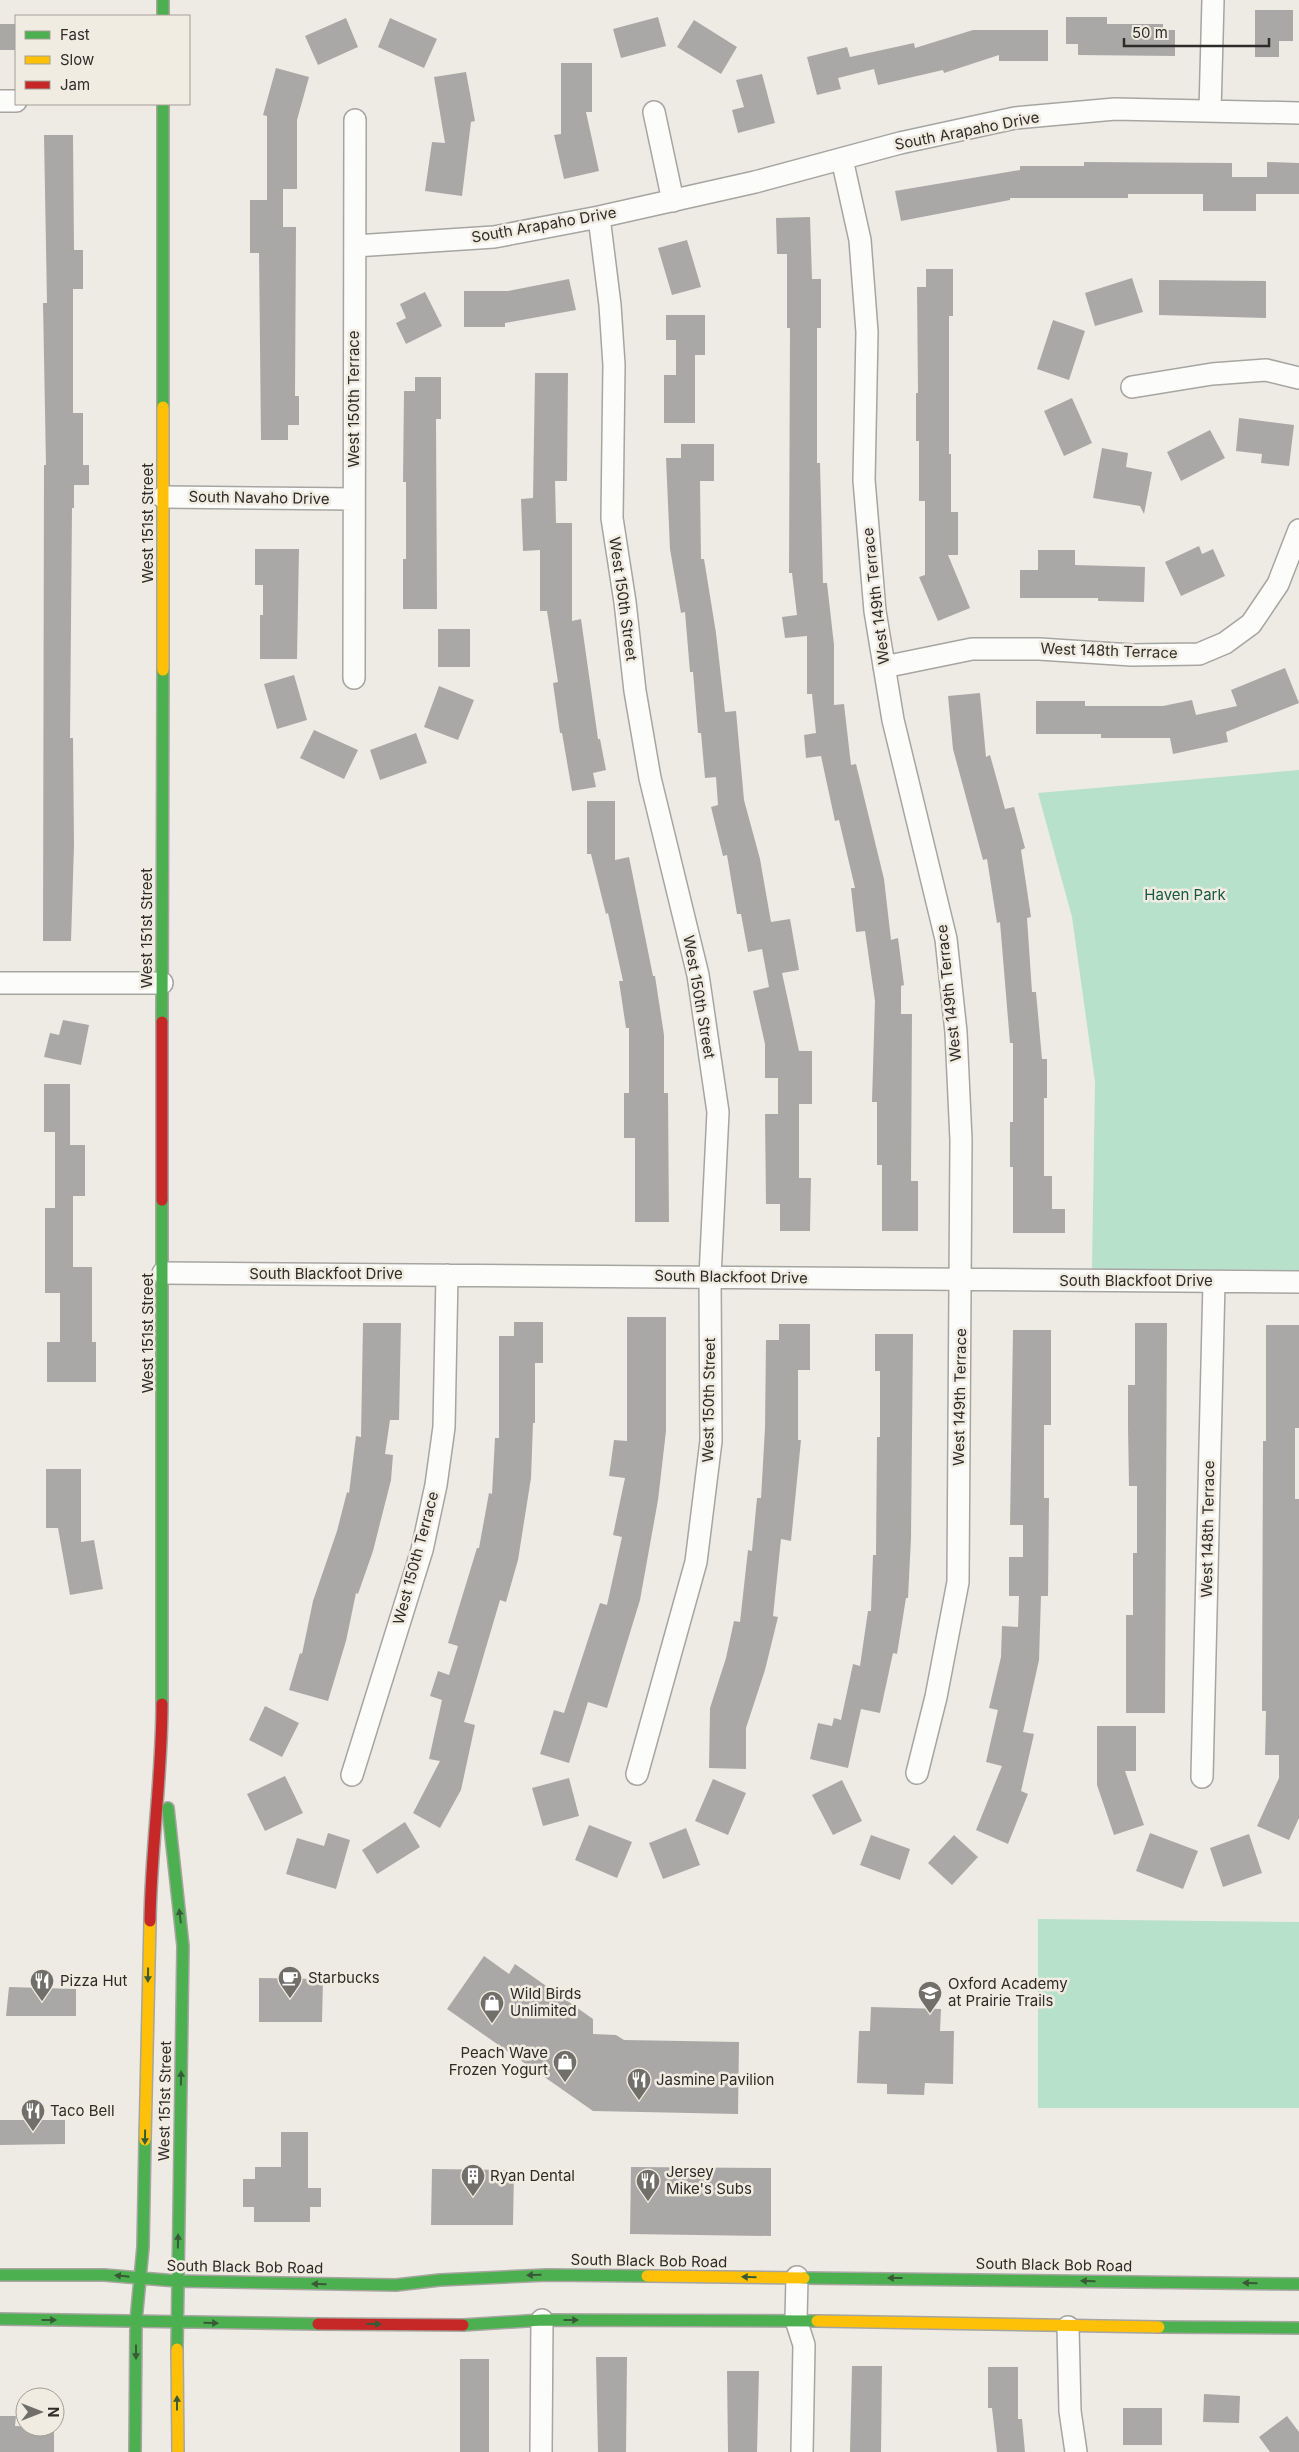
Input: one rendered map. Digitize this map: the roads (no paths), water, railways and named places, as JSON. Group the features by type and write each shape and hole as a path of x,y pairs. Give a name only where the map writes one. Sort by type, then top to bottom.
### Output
{"main road":[{"path":"163,0 163,15"},
{"name":"West 151st Street","path":"163,105 162,1752 179,1944 178,2452"},
{"name":"West 151st Street","path":"135,2452 136,2321 144,2247 151,1860 162,1752"},
{"path":"154,1831 160,1933"},
{"name":"South Black Bob Road","path":"0,2275 104,2275 177,2281 396,2285 440,2280 546,2275 1299,2284"},
{"path":"0,2319 438,2326 542,2320 796,2320 1068,2326 1299,2328"}],"street":[{"path":"1210,111 1213,0"},
{"path":"0,101 15,101"},
{"name":"South Arapaho Drive","path":"355,246 494,237 599,218 755,182 900,143 1015,118 1115,109 1299,112"},
{"path":"654,112 673,201"},
{"name":"West 150th Terrace","path":"354,678 355,120"},
{"name":"West 149th Terrace","path":"842,158 860,240 867,332 864,480 875,611 893,720 946,939 956,1032 961,1140 958,1582 936,1697 917,1773"},
{"name":"West 150th Street","path":"599,218 610,305 614,366 612,518 625,602 634,692 650,778 698,974 718,1112 710,1277 711,1441 696,1562 637,1774"},
{"path":"1132,387 1212,374 1266,370 1299,378"},
{"name":"South Navaho Drive","path":"163,497 354,499"},
{"name":"West 148th Terrace","path":"884,667 972,649 1040,649 1132,655 1199,654 1224,642 1251,624 1278,584 1299,530"},
{"path":"0,983 162,983"},
{"name":"South Blackfoot Drive","path":"163,1272 1299,1282"},
{"name":"West 150th Terrace","path":"352,1775 422,1550 436,1485 444,1426 446,1275"},
{"name":"West 148th Terrace","path":"1202,1777 1214,1282"},
{"path":"797,2277 796,2320 804,2345 802,2452"},
{"path":"541,2452 542,2320"},
{"path":"1068,2326 1070,2410 1076,2452"}],"place":[{"name":"Starbucks","path":"290,1999"},
{"name":"Pizza Hut","path":"42,2002"},
{"name":"Oxford Academy at Prairie Trails","path":"930,2014"},
{"name":"Wild Birds Unlimited","path":"492,2024"},
{"name":"Peach Wave Frozen Yogurt","path":"565,2083"},
{"name":"Jasmine Pavilion","path":"639,2101"},
{"name":"Taco Bell","path":"33,2132"},
{"name":"Ryan Dental","path":"473,2197"},
{"name":"Jersey Mike's Subs","path":"648,2202"}],"park label":[{"name":"Haven Park","path":"1185,895"}]}
